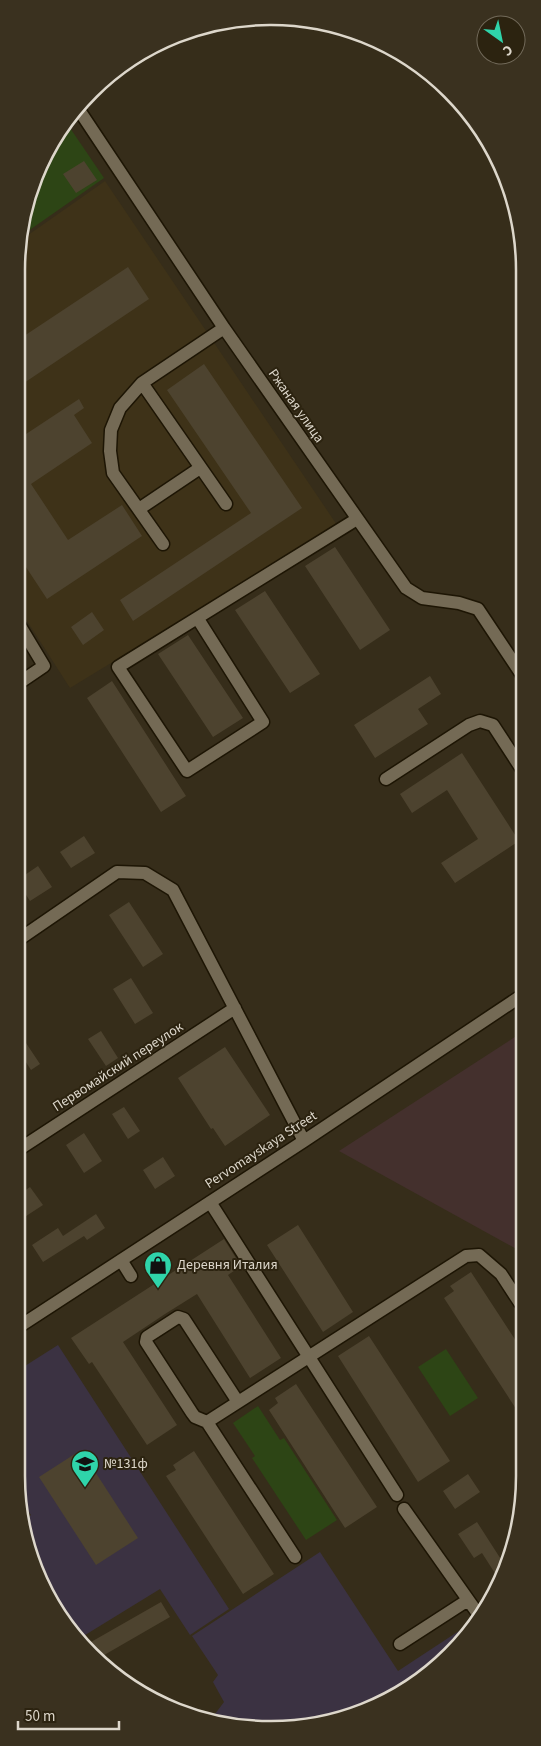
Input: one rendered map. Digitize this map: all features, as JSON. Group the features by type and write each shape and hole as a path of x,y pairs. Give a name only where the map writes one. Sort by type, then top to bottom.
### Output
{"street":[{"name":"Ржаная улица","path":"81,115 224,328 406,588 422,598 459,602 478,609 516,666"},
{"path":"163,544 113,473 110,451 111,430 120,408 142,384 224,328"},
{"path":"142,384 226,504"},
{"path":"139,509 200,468"},
{"path":"198,619 263,722 187,771 118,667 357,519"},
{"path":"25,634 44,666 25,679"},
{"path":"386,779 469,725 480,721 494,725 516,760"},
{"path":"25,935 117,872 145,873 173,890 304,1141"},
{"name":"Pervomayskaya Street","path":"25,1323 304,1141 516,999"},
{"name":"Первомайский переулок","path":"25,1145 235,1008"},
{"path":"210,1202 397,1495"},
{"path":"207,1422 466,1256 479,1256 497,1270 516,1297"},
{"path":"121,1260 131,1276"},
{"path":"238,1402 184,1319 178,1317 147,1337 146,1342 192,1413 207,1422 295,1557"},
{"path":"404,1509 476,1611"},
{"path":"400,1644 468,1600"}],"shaded area":[{"path":"105,181 337,525 70,688 25,618 25,270 28,235"},
{"path":"516,1036 516,1249 339,1151"},
{"name":"№131ф","path":"58,1345 229,1609 190,1635 160,1589 85,1635 66,1612 50,1584 33,1539 29,1517 31,1515 27,1508 25,1475 25,1366"},
{"path":"320,1552 398,1671 461,1629 444,1649 420,1670 379,1696 334,1713 303,1719 270,1721 238,1719 215,1715 224,1702 213,1682 218,1675 192,1636"}],"green space":[{"path":"70,128 104,178 28,231 33,207 50,162"},
{"path":"446,1349 478,1398 450,1416 418,1367"},
{"path":"258,1406 280,1440 284,1438 337,1520 306,1540 252,1458 255,1456 233,1423"}],"building":[{"path":"84,161 97,180 76,193 63,174"},
{"path":"128,267 149,299 25,382 25,335"},
{"path":"204,364 302,508 133,621 120,600 251,513 167,390"},
{"path":"79,399 84,408 74,415 92,443 31,484 68,540 122,505 142,536 47,599 25,566 25,435"},
{"path":"335,547 390,630 360,650 305,566"},
{"path":"265,591 320,674 290,693 235,610"},
{"path":"92,612 104,630 83,645 71,627"},
{"path":"188,635 243,718 213,737 158,654"},
{"path":"430,676 441,694 418,709 428,724 375,758 354,725"},
{"path":"112,681 186,796 161,812 87,698"},
{"path":"462,753 516,836 516,843 455,883 441,863 478,839 447,790 412,813 400,794"},
{"path":"84,836 95,853 71,868 60,852"},
{"path":"38,866 52,887 30,901 25,893 25,875"},
{"path":"129,902 163,954 143,967 109,915"},
{"path":"131,978 153,1013 135,1024 113,989"},
{"path":"101,1031 118,1058 106,1066 88,1039"},
{"path":"25,1042 40,1064 31,1070 25,1061"},
{"path":"225,1047 270,1115 225,1146 213,1128 211,1129 178,1078"},
{"path":"124,1107 140,1131 128,1139 112,1114"},
{"path":"84,1133 102,1161 84,1173 66,1145"},
{"path":"163,1157 175,1176 155,1189 143,1170"},
{"path":"30,1187 43,1205 25,1217 25,1190"},
{"path":"96,1214 105,1228 87,1240 84,1236 43,1262 32,1245 58,1228 63,1236"},
{"path":"298,1225 353,1312 323,1332 267,1245"},
{"path":"224,1239 241,1266 228,1275 281,1358 250,1378 197,1294 165,1314 123,1342 177,1425 147,1445 92,1362 89,1364 71,1338"},
{"path":"471,1272 516,1341 516,1409 444,1298 454,1291 450,1286"},
{"path":"369,1336 450,1461 418,1482 338,1356"},
{"path":"296,1384 377,1507 345,1528 269,1410 278,1403 275,1398"},
{"path":"81,1450 138,1538 96,1565 39,1477"},
{"path":"194,1451 274,1574 243,1594 166,1476 176,1470 173,1465"},
{"path":"468,1474 480,1492 455,1509 443,1491"},
{"path":"477,1522 501,1559 495,1574 482,1553 474,1558 458,1534"},
{"path":"161,1602 170,1617 104,1655 91,1642"}],"place":[{"name":"Деревня Италия","path":"158,1289"},
{"name":"№131ф","path":"85,1488"}]}
